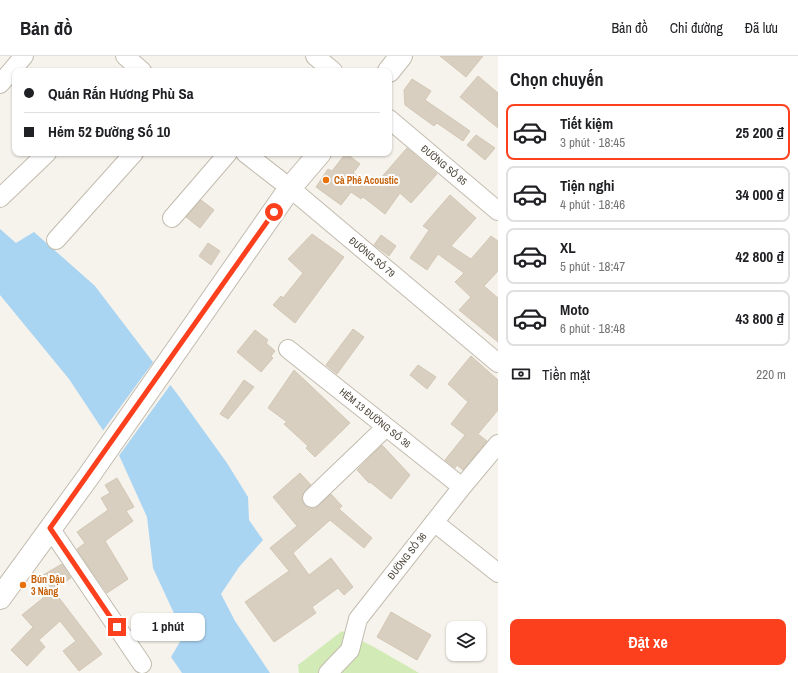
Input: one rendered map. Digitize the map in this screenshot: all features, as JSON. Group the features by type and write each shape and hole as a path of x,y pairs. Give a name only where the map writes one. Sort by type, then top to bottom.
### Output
{"street":[{"path":"14,68 24,56"},
{"path":"315,56 329,68"},
{"path":"391,68 401,56"},
{"path":"0,84 12,70"},
{"name":"ĐƯỜNG SỐ 85","path":"392,122 498,211"},
{"path":"0,198 44,156"},
{"path":"56,240 131,156"},
{"path":"172,218 225,156"},
{"name":"ĐƯỜNG SỐ 79","path":"249,156 290,188 498,363"},
{"path":"0,598 88,477 290,188 317,156"},
{"name":"HẺM 13 ĐƯỜNG SỐ 36","path":"288,349 462,487"},
{"path":"312,498 386,427"},
{"name":"ĐƯỜNG SỐ 36","path":"328,673 350,650 358,619 462,487 498,444"},
{"path":"434,522 498,574"},
{"path":"50,528 142,664"}],"green space":[{"path":"342,631 374,647 419,673 299,673 298,665"}],"water":[{"path":"0,229 16,243 34,232 95,286 178,395 227,463 248,497 249,520 263,540 239,567 221,594 235,621 270,673 182,673 171,657 184,635 153,568 147,517 118,453 69,379 0,295"}],"pier":[{"path":"154,361 171,384 118,457 102,432"}],"building":[{"path":"440,56 483,56 466,77"},
{"path":"478,76 498,93 498,128 460,97"},
{"path":"412,79 431,91 425,100 470,131 463,141 437,123 434,126 405,105 404,90"},
{"path":"476,135 495,148 485,160 467,145"},
{"path":"407,148 437,174 411,203 400,193 385,214 363,197 361,199 351,192 341,205 316,187 328,169 332,171 344,156 350,156 360,164 353,173 373,187"},
{"path":"450,195 476,218 451,246 471,259 491,236 498,241 498,271 484,286 498,298 498,342 459,310 471,297 455,282 464,273 438,254 427,270 410,258 429,230 423,226"},
{"path":"201,200 214,210 200,228 186,217"},
{"path":"312,234 344,257 295,323 273,305 281,296 283,298 303,273 288,259"},
{"path":"381,235 396,246 389,256 374,245"},
{"path":"208,243 220,251 211,265 199,256"},
{"path":"353,329 364,337 337,374 326,365"},
{"path":"255,330 268,340 266,343 275,351 271,356 273,358 261,372 237,352"},
{"path":"471,356 498,380 498,410 478,434 487,441 463,470 457,465 455,468 445,460 465,435 451,424 468,402 448,384"},
{"path":"418,365 436,377 427,389 410,375"},
{"path":"294,370 350,423 315,457 306,448 308,446 284,424 287,422 268,408"},
{"path":"244,380 254,387 228,419 220,414"},
{"path":"382,445 410,475 391,499 370,482 369,483 357,470"},
{"path":"300,473 311,485 302,495 302,500 305,506 315,508 331,494 342,506 339,509 372,538 364,548 330,520 293,553 309,575 331,558 353,587 344,595 338,588 312,607 316,613 274,642 245,602 289,571 270,548 297,526 273,497"},
{"path":"117,478 134,507 126,511 133,521 105,541 128,579 107,593 77,549 85,543 77,532 108,510 101,498 110,493 105,485"},
{"path":"62,564 71,578 52,590 43,575"},
{"path":"53,590 102,654 79,671 63,651 76,641 60,621 39,640 45,647 27,666 11,650 33,627 22,615"},
{"path":"391,612 431,635 417,660 377,637"}],"place":[{"name":"Cà Phê Acoustic","path":"326,180"},
{"name":"Bún Đậu 3 Nàng","path":"23,585"}],"route":[{"path":"117,627 50,528 88,477 274,212"}]}
